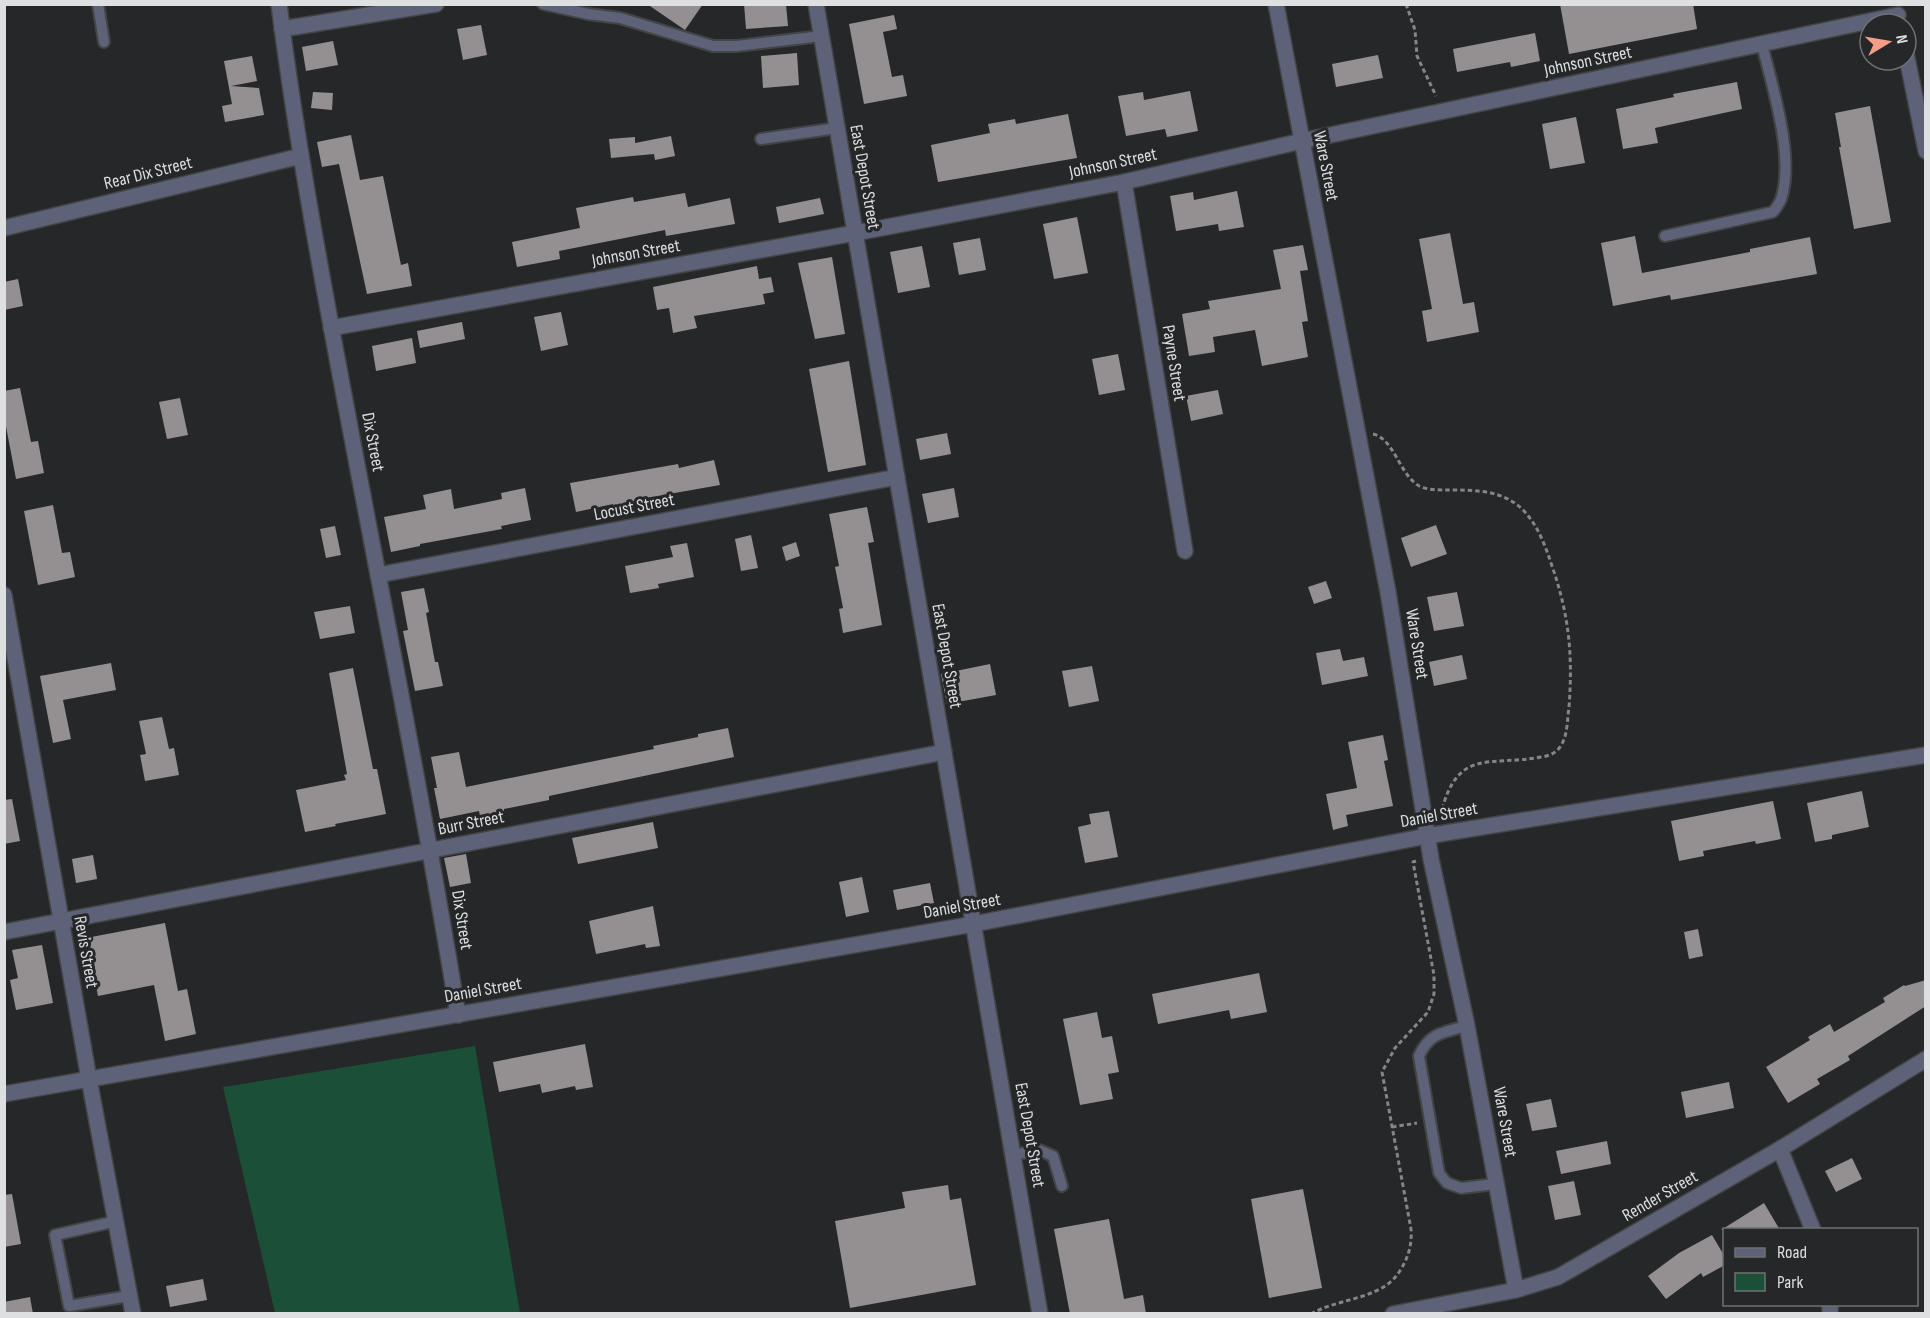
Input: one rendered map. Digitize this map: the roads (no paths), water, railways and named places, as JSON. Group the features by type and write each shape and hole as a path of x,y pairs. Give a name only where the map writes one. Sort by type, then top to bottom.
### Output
{"street":[{"name":"Dix Street","path":"279,4 301,156 331,328 431,851 458,1014"},
{"path":"282,30 436,4"},
{"name":"East Depot Street","path":"816,4 1040,1314"},
{"name":"Ware Street","path":"1276,4 1388,592 1427,836 1467,1026 1516,1290"},
{"name":"Johnson Street","path":"331,328 1124,182 1302,141 1858,24"},
{"path":"1910,72 1926,151"},
{"name":"Rear Dix Street","path":"4,228 301,156"},
{"name":"Payne Street","path":"1124,182 1185,551"},
{"name":"Locust Street","path":"378,575 897,477"},
{"name":"Revis Street","path":"4,596 133,1314"},
{"name":"Burr Street","path":"4,932 944,753"},
{"name":"Daniel Street","path":"4,1094 974,924 1427,836 1926,755"},
{"name":"Render Street","path":"1393,1314 1516,1290 1558,1277 1780,1149 1926,1059"},
{"path":"1780,1149 1812,1228"}],"lane":[{"path":"98,4 104,42"},
{"path":"543,4 620,18 713,46 737,46 822,36"},
{"path":"1665,236 1773,212 1782,197 1786,175 1782,134 1762,44"},
{"path":"761,139 837,128"},
{"path":"1467,1026 1439,1033 1425,1043 1419,1056 1438,1173 1447,1183 1461,1188 1496,1184"},
{"path":"1013,1155 1039,1150 1053,1156 1062,1186"},
{"path":"117,1221 55,1235 69,1306 129,1296"}]}
